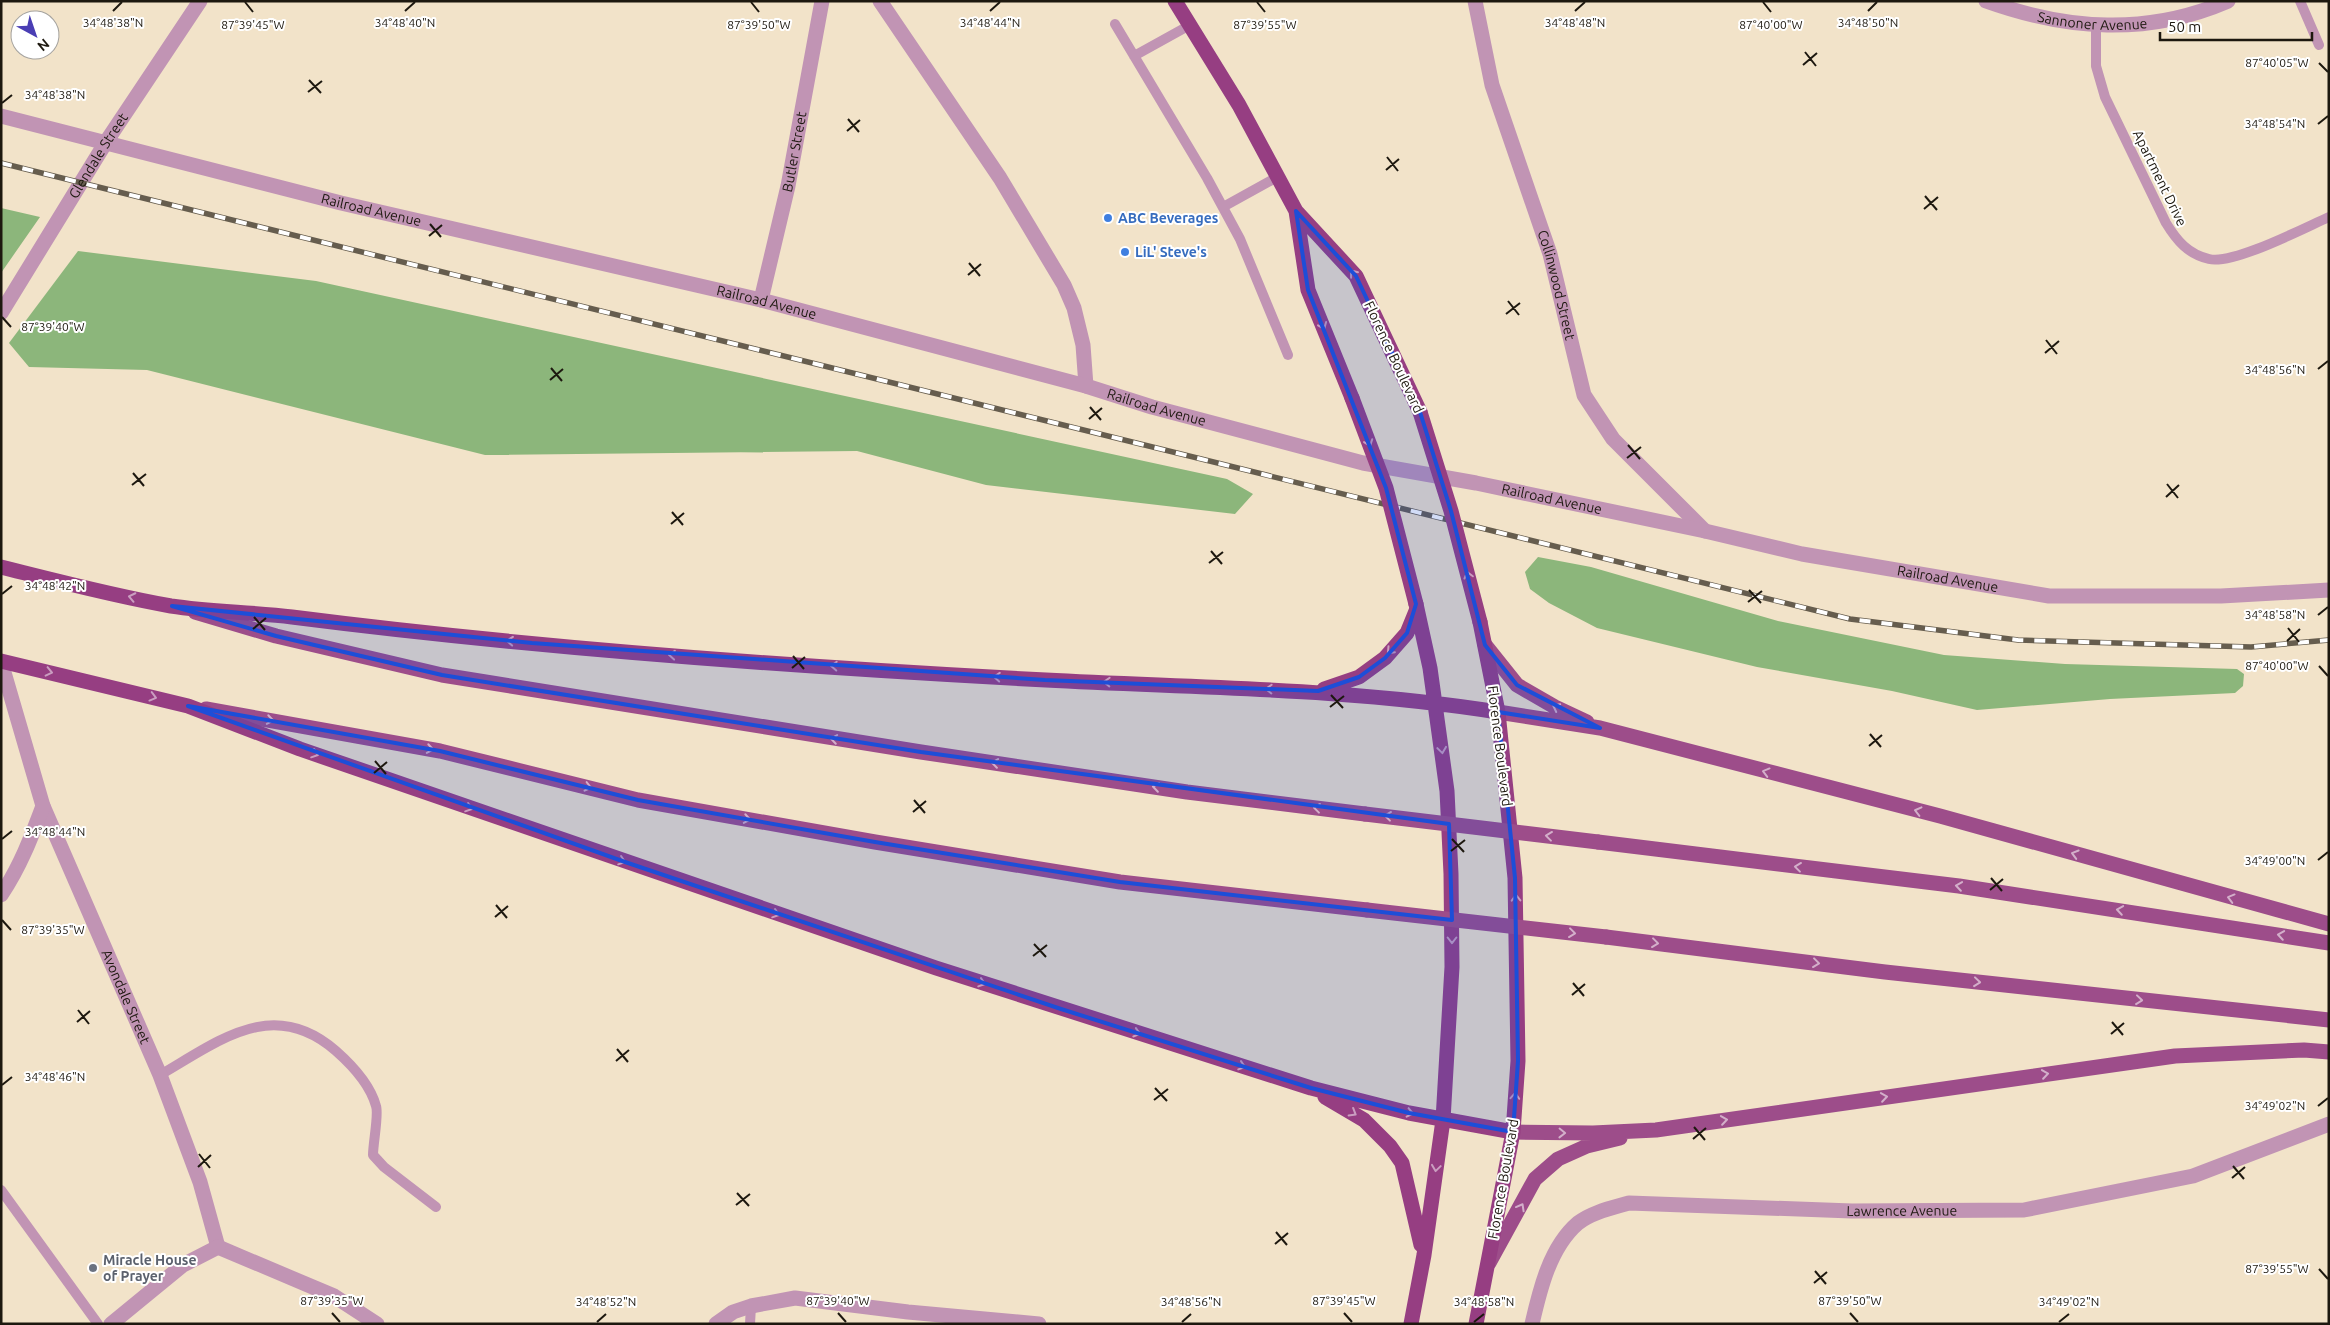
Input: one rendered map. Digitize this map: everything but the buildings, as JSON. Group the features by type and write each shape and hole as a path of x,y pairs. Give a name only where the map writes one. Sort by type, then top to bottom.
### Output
{"highway":[{"name":"Florence Boulevard","path":"1175,1 1239,104 1296,211 1356,276 1420,412 1451,511 1480,622 1498,712 1516,878 1518,1061 1513,1132 1476,1324"},
{"name":"Florence Boulevard","path":"1296,211 1308,290 1386,488 1430,668 1447,791 1452,874 1452,966 1443,1120 1424,1255 1411,1324"},
{"path":"1,567 172,606 513,642 770,662 1045,680 1318,691 1436,702 1498,712"},
{"path":"1318,691 1359,677 1385,658 1407,633 1416,608"},
{"path":"1,662 119,688 188,706 310,752 926,965 1311,1088 1443,1120 1513,1132"},
{"path":"1311,1088 1364,1120 1402,1163 1424,1255"}],"main road":[{"path":"172,606 276,636 442,675 728,723 1187,792 1959,886 2329,943"},
{"path":"1485,645 1517,685 1555,707 1600,728"},
{"path":"188,706 440,751 638,800 1120,882 1895,973 2329,1020"},
{"path":"1498,712 1600,728 1940,816 2329,924"},
{"path":"1488,1264 1535,1179 1558,1159 1587,1146 1656,1130 2175,1056 2304,1050 2329,1052"},
{"path":"1513,1132 1593,1133 1656,1130"}],"street":[{"name":"Glendale Street","path":"1,312 106,142 200,1"},
{"name":"Butler Street","path":"760,300 788,186 822,1"},
{"path":"880,1 1000,178 1064,285 1074,308 1083,344 1086,386"},
{"name":"Collinwood Street","path":"1475,1 1492,85 1550,254 1584,395 1613,438 1705,531"},
{"name":"Sannoner Avenue","path":"1986,1 2018,13 2096,26 2129,26 2176,19 2228,1"},
{"name":"Railroad Avenue","path":"1,116 350,205 760,300 1086,386 1161,409 1363,462 1705,531 1802,554 2049,596 2221,596 2329,590"},
{"name":"Avondale Street","path":"1,662 43,806 160,1075 200,1182 218,1247"},
{"path":"1,895 17,872 30,844 43,806"},
{"name":"Lawrence Avenue","path":"1532,1324 1548,1270 1560,1243 1579,1222 1600,1211 1628,1203 1852,1211 2024,1210 2193,1176 2329,1124"},
{"path":"111,1324 183,1265 218,1247 334,1296 378,1324"},
{"path":"716,1324 732,1312 751,1306 795,1298 908,1312 1039,1324"}],"lane":[{"path":"2300,1 2319,44"},
{"path":"1115,24 1240,239 1288,355"},
{"path":"1134,56 1190,25"},
{"name":"Apartment Drive","path":"2096,26 2096,66 2105,97 2166,223 2176,240 2189,252 2211,260 2235,257 2329,217"},
{"path":"1222,207 1279,176"},
{"path":"160,1075 218,1040 253,1026 290,1025 321,1038 349,1062 368,1086 377,1108 372,1138 373,1155 384,1167 436,1207"},
{"path":"1,1190 98,1324"},
{"path":"750,1324 751,1306"}],"highlighted area":[{"path":"1296,211 1356,276 1420,412 1451,511 1485,645 1517,685 1600,728 1498,712 1515,878 1518,1061 1513,1132 1409,1113 1311,1088 1061,1009 625,862 188,706 440,751 638,800 875,842 1120,882 1452,920 1449,824 921,752 442,675 276,636 172,606 532,643 1045,680 1318,691 1359,677 1385,658 1407,633 1416,604 1386,488 1308,290"}],"green space":[{"path":"1,208 40,217 1,273"},
{"path":"78,251 316,281 1227,479 1253,494 1235,514 986,485 857,451 485,455 147,370 29,367 9,343"},
{"path":"1538,557 1591,567 1778,621 1944,655 2065,664 2237,669 2244,674 2243,686 2235,693 2110,699 1977,710 1892,691 1757,667 1597,628 1549,603 1530,589 1525,572"}],"railway":[{"path":"1,163 1850,619 2018,640 2251,647 2329,640"}],"place":[{"name":"ABC Beverages","path":"1108,218"},
{"name":"LiL' Steve's","path":"1125,252"},
{"name":"Miracle House of Prayer","path":"93,1268"}]}
